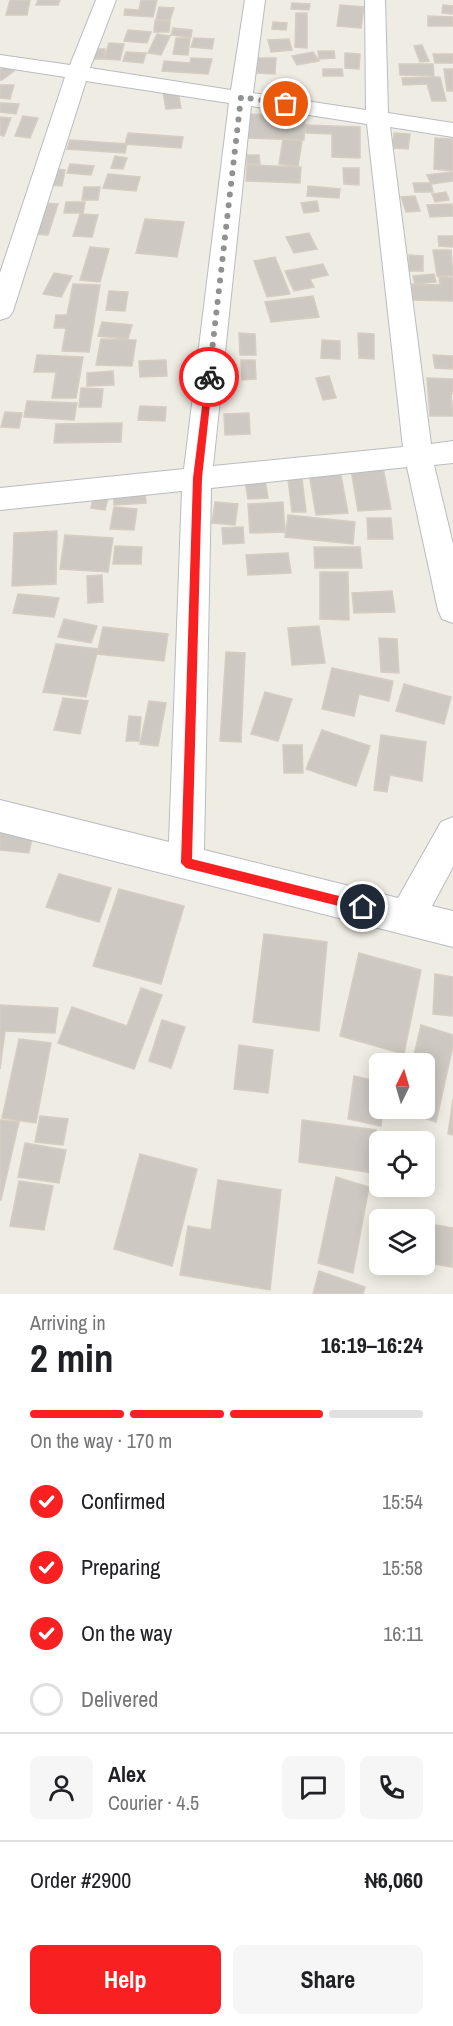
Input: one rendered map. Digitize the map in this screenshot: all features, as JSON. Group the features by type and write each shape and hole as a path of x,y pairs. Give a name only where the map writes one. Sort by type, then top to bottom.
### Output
{"street":[{"path":"0,311 78,72 106,0"},
{"path":"186,863 197,478 241,97 255,0"},
{"path":"375,0 377,117 418,455 453,610"},
{"path":"0,61 453,130"},
{"path":"0,500 453,452"},
{"path":"0,816 453,929"},
{"path":"407,918 453,833"}],"building":[{"path":"10,0 30,0 27,15 6,15"},
{"path":"38,0 60,0 58,5 36,5"},
{"path":"141,0 157,0 153,17 124,15 125,9 139,10"},
{"path":"292,3 310,4 309,10 291,9"},
{"path":"340,5 364,7 361,28 337,26"},
{"path":"443,5 453,6 453,14 442,13"},
{"path":"159,7 174,8 170,20 156,20"},
{"path":"296,13 307,13 307,48 295,47"},
{"path":"428,16 453,17 453,26 428,26"},
{"path":"155,21 170,21 169,32 154,32"},
{"path":"273,22 287,23 286,30 272,29"},
{"path":"173,28 192,30 191,37 171,35"},
{"path":"128,30 151,32 147,43 124,41"},
{"path":"157,34 170,36 161,55 148,53"},
{"path":"176,38 190,38 188,55 173,54"},
{"path":"194,38 214,39 212,49 191,47"},
{"path":"289,39 292,50 271,52 268,40"},
{"path":"109,43 124,44 120,60 104,59"},
{"path":"422,45 429,61 420,62 414,46"},
{"path":"91,49 105,49 104,59 89,59"},
{"path":"318,51 334,51 335,58 319,59"},
{"path":"126,52 146,53 143,63 123,61"},
{"path":"313,52 319,61 297,65 292,56"},
{"path":"345,53 360,54 359,69 345,68"},
{"path":"433,54 453,54 453,63 435,63"},
{"path":"191,58 212,59 208,74 162,71 164,61 190,63"},
{"path":"258,58 276,58 275,74 257,73"},
{"path":"399,64 433,64 434,76 400,75"},
{"path":"4,67 14,71 0,80 0,70"},
{"path":"323,69 342,69 343,76 323,76"},
{"path":"444,69 453,69 453,91 447,91"},
{"path":"440,77 446,101 432,101 427,84 403,85 402,78"},
{"path":"0,85 14,85 10,99 0,98"},
{"path":"178,91 181,108 166,109 163,92"},
{"path":"0,103 19,104 16,114 0,112"},
{"path":"250,114 305,116 304,140 248,138"},
{"path":"23,116 38,118 30,138 15,136"},
{"path":"0,117 11,118 4,136 0,135"},
{"path":"306,125 360,127 360,158 332,157 332,134 306,133"},
{"path":"128,133 183,137 181,148 125,144"},
{"path":"394,133 410,134 408,149 393,148"},
{"path":"435,138 453,139 453,171 434,169"},
{"path":"283,139 302,141 298,166 279,164"},
{"path":"70,140 127,144 125,153 67,149"},
{"path":"247,155 259,155 260,164 247,164"},
{"path":"115,156 127,158 123,169 111,168"},
{"path":"70,164 94,166 91,175 67,173"},
{"path":"247,165 301,167 300,183 246,181"},
{"path":"343,168 359,168 359,185 344,184"},
{"path":"54,169 65,170 62,186 50,185"},
{"path":"453,172 453,181 431,184 427,175"},
{"path":"108,174 140,177 136,191 103,188"},
{"path":"413,183 431,183 433,192 415,192"},
{"path":"308,186 340,189 339,198 307,196"},
{"path":"84,187 100,187 98,200 82,200"},
{"path":"446,192 449,200 435,202 432,194"},
{"path":"415,196 420,211 406,212 401,197"},
{"path":"317,201 319,211 304,213 301,203"},
{"path":"66,202 85,202 83,213 64,213"},
{"path":"43,203 58,204 48,235 33,234"},
{"path":"452,204 453,216 430,217 427,205"},
{"path":"80,214 98,215 92,237 73,236"},
{"path":"145,219 184,222 177,257 136,253"},
{"path":"309,233 317,249 294,253 286,237"},
{"path":"438,236 453,236 453,247 439,246"},
{"path":"90,247 109,249 100,282 80,280"},
{"path":"433,250 451,250 453,276 437,276"},
{"path":"409,255 423,256 423,271 409,271"},
{"path":"275,257 290,294 267,297 254,261"},
{"path":"323,264 328,275 310,279 314,287 294,291 285,271"},
{"path":"54,273 72,276 61,297 43,294"},
{"path":"434,274 436,282 415,284 413,276"},
{"path":"439,277 453,278 453,301 412,300 412,284 440,285"},
{"path":"73,284 100,285 89,352 62,351 66,328 54,328 56,315 67,315"},
{"path":"109,291 128,292 125,311 106,310"},
{"path":"313,296 319,317 271,322 265,302"},
{"path":"102,322 132,325 128,339 98,336"},
{"path":"239,333 255,334 256,355 240,355"},
{"path":"358,333 374,334 374,359 359,358"},
{"path":"101,339 136,340 132,366 96,365"},
{"path":"322,340 340,341 340,359 321,358"},
{"path":"37,355 83,357 76,398 52,398 56,372 34,372"},
{"path":"433,355 453,356 453,369 435,368"},
{"path":"166,360 167,376 140,377 139,361"},
{"path":"241,360 255,360 256,379 242,380"},
{"path":"113,371 114,385 87,386 87,373"},
{"path":"329,376 336,398 323,400 316,378"},
{"path":"427,378 453,379 453,394 451,393 453,416 430,416"},
{"path":"81,388 103,389 101,407 79,407"},
{"path":"27,401 77,403 74,420 24,417"},
{"path":"140,406 166,407 165,421 138,420"},
{"path":"5,412 22,413 19,428 1,427"},
{"path":"249,413 250,434 225,435 224,414"},
{"path":"122,423 121,442 54,443 56,424"},
{"path":"381,457 391,509 358,511 349,458"},
{"path":"338,459 348,513 316,515 307,461"},
{"path":"301,470 306,512 292,512 287,471"},
{"path":"264,472 268,498 248,499 244,474"},
{"path":"144,480 146,503 114,505 113,483"},
{"path":"96,485 111,487 105,510 91,508"},
{"path":"215,502 238,504 235,525 212,523"},
{"path":"283,502 285,532 250,533 248,504"},
{"path":"114,507 137,509 134,530 110,529"},
{"path":"288,515 355,522 353,544 285,537"},
{"path":"367,518 391,518 393,539 368,539"},
{"path":"243,527 244,543 223,544 222,528"},
{"path":"57,531 56,584 12,586 14,533"},
{"path":"65,535 113,538 108,572 60,569"},
{"path":"115,546 142,547 141,564 113,564"},
{"path":"314,547 360,547 362,568 315,568"},
{"path":"288,553 291,573 248,575 246,555"},
{"path":"320,572 348,572 349,620 320,619"},
{"path":"102,575 103,602 88,603 87,576"},
{"path":"392,591 395,612 354,613 352,593"},
{"path":"18,594 59,598 54,617 13,613"},
{"path":"64,619 97,626 91,643 58,637"},
{"path":"319,626 325,663 292,665 288,628"},
{"path":"103,627 168,634 164,661 97,654"},
{"path":"379,638 397,639 399,673 381,672"},
{"path":"56,644 98,649 86,697 43,692"},
{"path":"226,652 245,653 241,742 220,741"},
{"path":"332,668 393,681 389,701 359,694 354,716 322,709"},
{"path":"404,684 451,697 444,724 396,711"},
{"path":"265,692 292,699 278,741 251,734"},
{"path":"63,698 88,701 80,734 54,730"},
{"path":"149,701 166,703 158,746 140,744"},
{"path":"129,716 141,717 139,741 126,741"},
{"path":"322,730 370,746 356,786 306,769"},
{"path":"381,735 426,742 422,781 390,775 387,792 374,790"},
{"path":"283,745 302,745 303,773 284,773"},
{"path":"0,825 34,829 29,853 0,850"},
{"path":"59,874 111,888 99,922 46,907"},
{"path":"119,889 184,906 161,984 93,966"},
{"path":"264,934 327,942 319,1031 253,1022"},
{"path":"359,953 421,970 404,1053 340,1036"},
{"path":"435,974 453,977 453,1016 433,1014"},
{"path":"141,988 162,995 134,1069 58,1043 72,1007 127,1026"},
{"path":"0,1005 58,1008 55,1033 5,1031 0,1069"},
{"path":"162,1020 185,1027 171,1068 149,1061"},
{"path":"421,1025 453,1035 453,1046 436,1122 427,1119 435,1119 435,1053 415,1053"},
{"path":"19,1039 51,1043 36,1123 2,1118"},
{"path":"239,1045 273,1050 268,1093 234,1089"},
{"path":"354,1076 369,1079 369,1119 382,1119 381,1126 348,1119"},
{"path":"453,1099 453,1135 448,1134"},
{"path":"40,1116 68,1119 63,1145 35,1142"},
{"path":"0,1120 19,1122 1,1200 0,1200"},
{"path":"302,1120 376,1130 369,1131 369,1172 299,1162"},
{"path":"25,1143 66,1150 59,1183 18,1177"},
{"path":"140,1154 197,1169 172,1266 114,1249"},
{"path":"336,1177 369,1187 353,1273 318,1263"},
{"path":"218,1180 281,1190 270,1290 180,1275 188,1226 211,1230"},
{"path":"19,1181 53,1186 44,1230 10,1226"},
{"path":"435,1225 453,1228 452,1267 435,1264"},
{"path":"319,1271 365,1287 363,1294 313,1294"}],"way so far":[{"path":"209,377 241,97 286,104"}],"route":[{"path":"209,377 197,478 186,863 363,907"}]}
